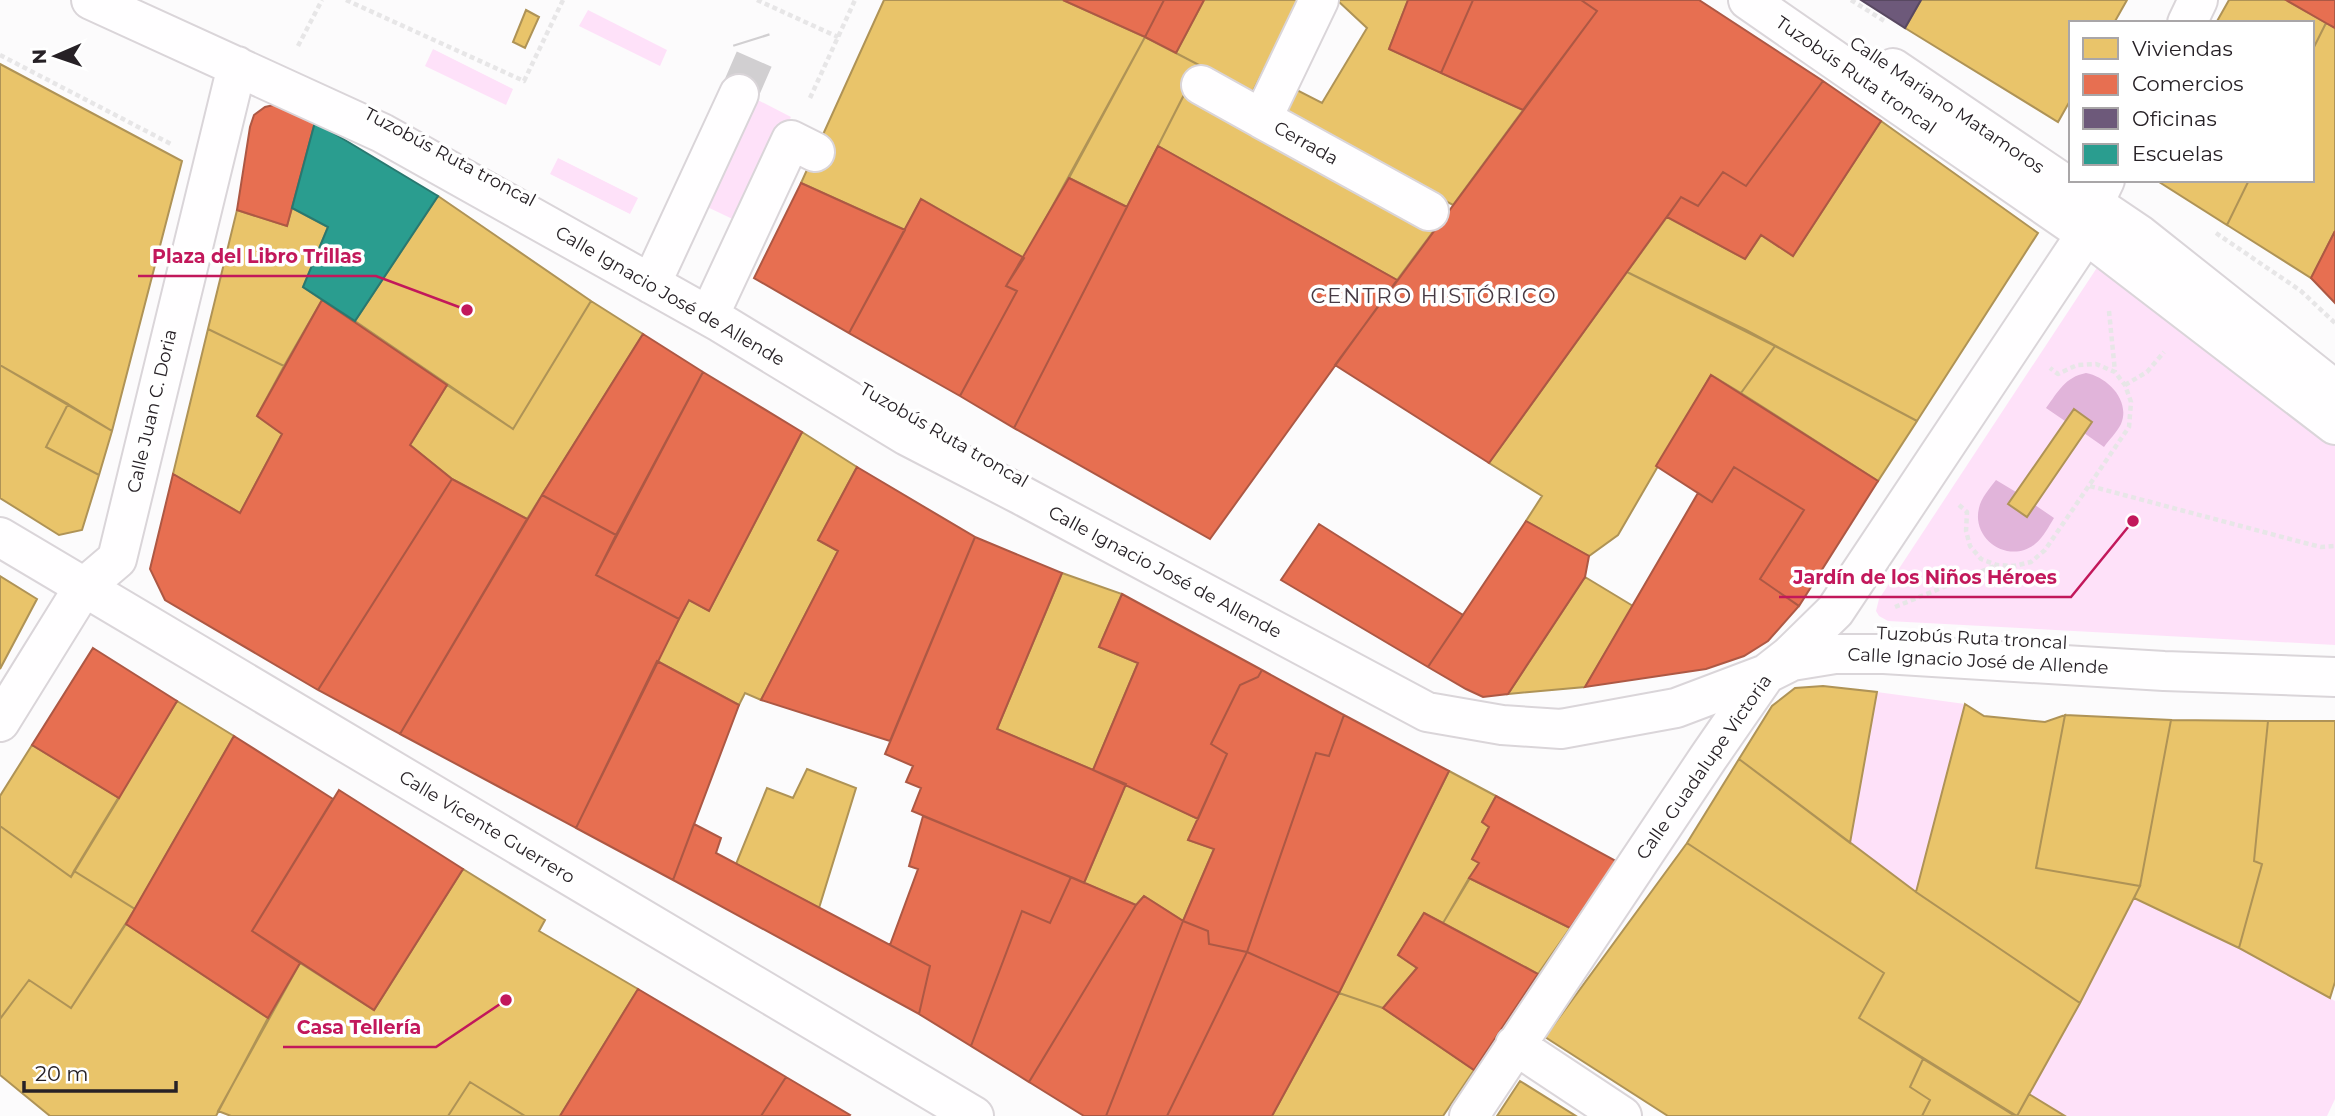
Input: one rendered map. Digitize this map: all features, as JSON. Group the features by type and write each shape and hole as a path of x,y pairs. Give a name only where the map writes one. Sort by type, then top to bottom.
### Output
{"street":[{"name":"Calle Ignacio José de Allende","path":"91,0 382,133 655,276 713,308 907,436 1427,712 1502,725 1562,729 1676,708 1777,665 1835,654 1884,654 2164,671 2335,677"},
{"name":"Tuzobús Ruta troncal","path":"122,0 392,124 655,276"},
{"name":"Cerrada","path":"1319,0 1262,119 1429,211"},
{"name":"Tuzobús Ruta troncal","path":"1748,0 2095,206 2335,425"},
{"name":"Calle Mariano Matamoros","path":"1791,0 2140,235 2335,390"},
{"path":"2188,21 2198,0"},
{"name":"Calle Juan C. Doria","path":"0,722 83,588 117,559 237,65"},
{"path":"1201,85 1262,119"},
{"path":"655,276 738,94"},
{"path":"713,308 803,146"},
{"name":"Calle Guadalupe Victoria","path":"1469,1116 1777,665 1835,611 2095,206"},
{"name":"Calle Vicente Guerrero","path":"0,537 974,1116"},
{"name":"Tuzobús Ruta troncal","path":"1777,665 1820,641 1854,633 1896,631 2335,659"},
{"path":"1516,1045 1622,1116"}],"path":[{"path":"293,56 322,0"},
{"path":"346,0 360,3 524,81 563,0"},
{"path":"757,0 838,37"},
{"path":"803,146 838,37 855,0"},
{"path":"0,55 178,148"},
{"path":"2210,228 2301,292 2335,323"},
{"path":"1966,493 1958,505 1967,512 1966,531 1970,546 1981,559 1997,565 2014,566 2031,562 2045,550 2129,427 2131,402 2125,385 2116,372 2096,364 2077,365 2058,374 2047,366"},
{"path":"2090,486 2320,547 2335,548"},
{"path":"1891,609 1997,565"},
{"path":"1891,609 1899,597"},
{"path":"1891,609 1905,610"}],"shaded area":[{"path":"588,10 667,50 660,66 579,26"},
{"path":"433,49 513,89 506,105 425,66"},
{"path":"754,98 791,117 741,223 703,205"},
{"path":"558,158 638,198 630,214 550,174"},
{"path":"2102,260 2335,443 2335,645 1888,621 1879,616 1876,611 1879,599"},
{"path":"2086,373 2109,385 2123,406 2121,424 2104,447 2084,433 2092,422 2074,409 2065,421 2046,408 2067,382"},
{"path":"1996,480 2016,492 2009,504 2035,505 2054,518 2041,539 2025,550 2014,552 1994,546 1981,530 1978,519 1980,504"},
{"path":"1877,692 1965,704 1916,892 1850,843"},
{"path":"2134,898 2239,948 2335,1001 2335,1099 2327,1116 2065,1116 2029,1095"}],"building: Viviendas":[{"path":"884,0 1063,0 1145,37 1024,258 921,199 905,230 801,183"},
{"path":"1204,0 1299,0 1252,93 1176,53"},
{"path":"1337,0 1408,0 1389,49 1523,110 1453,205 1281,115 1295,89 1322,103 1367,28"},
{"path":"1921,0 2127,0 2115,21 2069,21 2069,103 2058,122 1905,28"},
{"path":"2229,0 2286,0 2326,23 2314,47 2314,21 2217,21"},
{"path":"526,10 539,17 525,48 513,42"},
{"path":"2326,23 2335,28 2335,231 2311,278 2227,225 2248,182 2314,182 2314,47"},
{"path":"1145,37 1199,65 1127,207 1069,178"},
{"path":"0,64 182,161 112,431 0,365"},
{"path":"1185,93 1435,229 1397,280 1158,146"},
{"path":"1881,121 2038,233 1917,421 1746,330 1627,272 1667,217 1745,259 1761,235 1793,256"},
{"path":"2159,182 2248,182 2227,225"},
{"path":"438,196 591,301 513,429 355,321"},
{"path":"292,208 328,227 303,287 322,300 284,366 208,329 237,210 287,226"},
{"path":"1627,272 1775,346 1741,393 1711,375 1618,535 1589,556 1526,521 1542,496 1489,463"},
{"path":"591,301 643,334 527,519 452,479 410,445 447,385 513,429"},
{"path":"208,329 284,366 257,416 282,434 240,513 173,474"},
{"path":"1775,346 1917,421 1878,481 1741,393"},
{"path":"0,365 68,404 46,447 99,475 82,530 59,535 0,498"},
{"path":"68,404 112,431 99,475 46,447"},
{"path":"2074,409 2092,422 2027,517 2008,504"},
{"path":"802,432 857,467 818,540 838,551 761,700 745,693 739,705 657,661 689,600 709,611"},
{"path":"1062,573 1122,594 1099,647 1138,663 1093,770 997,729"},
{"path":"0,576 37,599 0,669"},
{"path":"1585,577 1633,606 1585,687 1508,694"},
{"path":"1823,686 1877,692 1850,843 1739,759 1772,706 1795,688"},
{"path":"177,701 234,736 135,909 74,871"},
{"path":"1965,704 1984,716 2045,722 2065,715 2036,868 2140,886 2080,1003 1916,892"},
{"path":"2065,715 2171,720 2140,886 2036,868"},
{"path":"2171,720 2268,721 2254,861 2262,864 2239,948 2134,898 2140,886"},
{"path":"2268,721 2335,721 2335,982 2330,998 2239,948 2262,864 2254,861"},
{"path":"32,745 119,798 71,877 0,826 0,796"},
{"path":"1739,759 1916,892 2080,1003 2017,1116 1859,1018 1884,973 1687,843"},
{"path":"807,769 856,788 819,908 736,864 767,788 793,798"},
{"path":"1449,771 1496,796 1482,822 1489,827 1472,859 1479,863 1443,923 1424,913 1398,955 1417,968 1383,1008 1339,993"},
{"path":"1126,784 1198,819 1188,840 1214,849 1183,921 1144,896 1136,905 1084,883"},
{"path":"0,826 71,877 74,871 135,909 71,1008 29,980 0,1019"},
{"path":"1687,843 1884,973 1859,1018 1923,1059 1910,1087 1930,1100 1922,1116 1668,1116 1545,1037"},
{"path":"463,869 545,920 539,931 638,989 560,1116 525,1116 470,1082 448,1116 231,1116 218,1111 300,963 374,1010"},
{"path":"1469,878 1570,928 1538,974 1443,923"},
{"path":"126,924 268,1018 216,1116 50,1116 0,1075 0,1019 29,980 71,1008"},
{"path":"1339,993 1383,1008 1474,1070 1443,1116 1272,1116"},
{"path":"1923,1059 2015,1116 1922,1116 1930,1100 1910,1087"},
{"path":"1520,1081 1576,1116 1497,1116"},
{"path":"470,1082 525,1116 448,1116"},
{"path":"2029,1094 2065,1116 2017,1116"}],"building: Comercios":[{"path":"1063,0 1164,0 1145,37"},
{"path":"1164,0 1204,0 1176,53 1145,37"},
{"path":"1408,0 1473,0 1441,73 1389,49"},
{"path":"1473,0 1581,0 1597,11 1523,110 1441,73"},
{"path":"1581,0 1699,0 1823,81 1746,186 1723,172 1698,206 1681,197 1489,463 1335,365 1597,11"},
{"path":"2286,0 2335,0 2335,28 2326,23"},
{"path":"1823,81 1881,121 1793,256 1761,235 1745,259 1667,217 1681,197 1698,206 1723,172 1746,186"},
{"path":"278,104 315,122 287,226 237,210 254,115 265,107"},
{"path":"1158,146 1397,280 1210,539 1014,428"},
{"path":"1069,178 1127,207 1014,428 960,396 1017,291 1006,286"},
{"path":"801,183 905,230 849,333 754,278"},
{"path":"921,199 1024,258 1006,286 1017,291 960,396 849,333"},
{"path":"2335,231 2335,303 2311,278"},
{"path":"322,300 447,385 410,445 452,479 318,690 165,600 150,569 173,474 240,513 282,434 257,416"},
{"path":"643,334 703,372 616,535 542,495"},
{"path":"703,372 802,432 709,611 689,600 679,619 596,575"},
{"path":"1711,375 1878,481 1799,606 1760,579 1804,510 1734,467 1712,502 1656,466"},
{"path":"857,467 975,537 890,741 761,700 838,551 818,540"},
{"path":"1734,467 1804,510 1760,579 1799,606 1768,641 1744,656 1706,669 1585,687 1698,493 1712,502"},
{"path":"452,479 527,519 400,734 318,690"},
{"path":"542,495 616,535 596,575 679,619 576,828 400,734"},
{"path":"1526,521 1589,556 1585,577 1508,694 1483,697 1428,667"},
{"path":"1319,524 1463,615 1428,667 1281,580"},
{"path":"975,537 1062,573 997,729 1126,784 1084,883 912,811 921,788 906,782 913,766 885,754"},
{"path":"1122,594 1262,670 1258,677 1240,685 1211,744 1227,754 1198,819 1093,770 1138,663 1099,647"},
{"path":"93,648 177,701 119,798 32,745"},
{"path":"657,661 739,705 673,880 576,828"},
{"path":"1262,670 1344,715 1329,756 1316,753 1247,952 1209,944 1208,931 1183,921 1214,849 1188,840 1227,754 1211,744 1240,685 1258,677"},
{"path":"1344,715 1449,771 1339,993 1247,952 1316,753 1329,756"},
{"path":"234,736 333,799 252,931 300,963 268,1018 126,924"},
{"path":"339,790 463,869 374,1010 252,931"},
{"path":"1496,796 1616,861 1570,928 1469,878 1479,863 1472,859 1489,827 1482,822"},
{"path":"923,816 1071,877 1050,923 1022,911 971,1046 919,1014 930,966 890,945 918,869 909,866"},
{"path":"694,824 721,838 716,853 930,966 919,1014 673,880"},
{"path":"1071,877 1136,905 1029,1082 971,1046 1022,911 1050,923"},
{"path":"1144,896 1183,921 1106,1116 1084,1116 1029,1082"},
{"path":"1424,913 1538,974 1474,1070 1383,1008 1417,968 1398,955"},
{"path":"1183,921 1208,931 1209,944 1247,952 1167,1116 1106,1116"},
{"path":"1247,952 1339,993 1272,1116 1167,1116"},
{"path":"638,989 786,1077 761,1116 560,1116"},
{"path":"786,1077 850,1115 761,1116"}],"building: Oficinas":[{"path":"1861,0 1921,0 1905,28"}],"building: Escuelas":[{"path":"315,122 438,196 355,321 303,287 328,227 292,208"}],"tunnel":[{"path":"739,94 756,55 751,39"}],"place":[{"name":"Plaza del Libro Trillas","path":"467,310"},
{"name":"Jardín de los Niños Héroes","path":"2133,521"},
{"name":"Casa Tellería","path":"506,1000"}],"district":[{"name":"CENTRO HISTÓRICO","path":"1434,295"}]}
